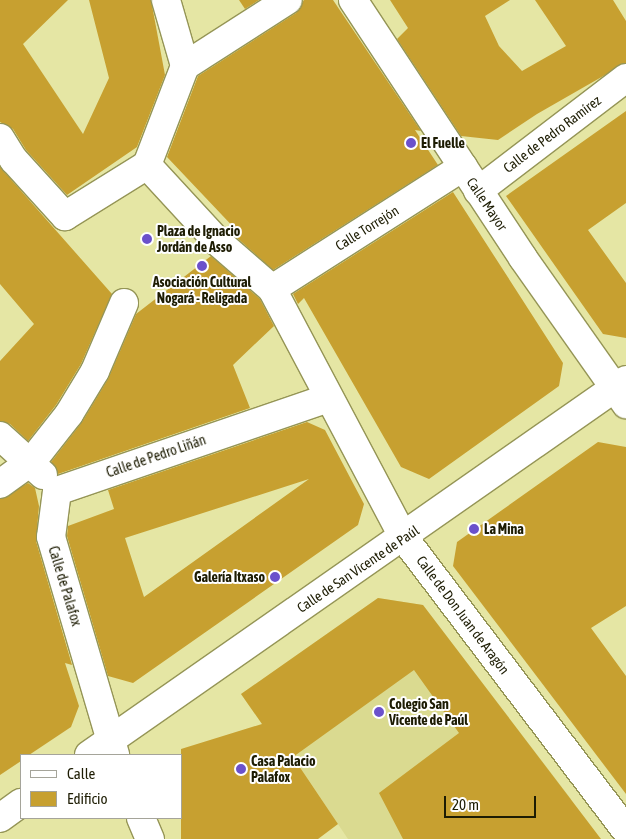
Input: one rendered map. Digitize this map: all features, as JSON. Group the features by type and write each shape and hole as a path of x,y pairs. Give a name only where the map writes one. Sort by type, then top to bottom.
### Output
{"street":[{"path":"166,0 186,66"},
{"path":"0,138 14,160 65,216 148,165 186,66 288,0"},
{"name":"Calle Mayor","path":"357,1 478,190 622,391"},
{"name":"Calle de Pedro Ramírez","path":"478,190 626,78"},
{"name":"Calle de Don Juan de Aragón","path":"148,165 218,242 272,289 404,538 626,830"},
{"name":"Calle Torrejón","path":"272,289 463,167"},
{"path":"0,484 32,462 48,444 95,371 124,303"},
{"name":"Calle de San Vicente de Paúl","path":"105,750 404,538 622,391"},
{"name":"Calle de Pedro Liñán","path":"57,491 329,398"},
{"path":"0,436 32,462 57,491"},
{"name":"Calle de Palafox","path":"57,491 51,537 105,750"},
{"path":"0,818 20,804"},
{"path":"141,819 150,839"}],"shaded area":[{"name":"Colegio San Vicente de Paúl","path":"378,598 423,605 571,799 521,839 348,839 293,757 297,753 262,724 241,694"}],"building":[{"path":"0,0 68,0 23,44 83,134 109,78 89,0 151,0 165,75 137,147 67,195 26,150 13,129 0,122"},
{"path":"239,0 259,0 245,9"},
{"path":"304,0 333,0 421,131 415,130 438,165 273,270 236,237 240,234 167,157 198,76 296,13"},
{"path":"390,0 510,0 485,16 499,46 522,71 566,46 535,0 613,0 626,21 626,63 537,114 498,140 461,136 397,39 408,28"},
{"path":"626,111 626,203 588,230 626,283 626,338 603,334 506,196"},
{"path":"0,167 112,294 81,364 56,405 28,441 10,424 0,421 0,361 34,324 0,284"},
{"path":"453,192 563,363 559,386 429,479 401,467 304,298 298,304 293,294"},
{"path":"211,256 260,299 274,326 233,365 250,408 58,474 51,462 82,422 108,379 136,314"},
{"path":"307,422 325,430 364,504 358,525 133,683 108,676 67,536 68,526 114,509 108,490","holes":["309,479 144,597 125,538"]},
{"path":"598,442 626,447 626,606 591,628 626,676 626,794 453,566 457,542"},
{"path":"28,483 35,488 39,506 36,541 72,665 65,663 79,706 71,727 30,754 20,754 20,762 0,775 0,499"},
{"name":"Colegio San Vicente de Paúl","path":"378,598 423,605 601,839 403,839 379,793 459,733 414,670 293,757 338,824 318,839 181,839 181,749 262,724 241,694"}],"place":[{"name":"El Fuelle","path":"411,143"},
{"name":"Plaza de Ignacio Jordán de Asso","path":"147,239"},
{"name":"Asociación Cultural Nogará - Religada","path":"202,266"},
{"name":"La Mina","path":"474,529"},
{"name":"Galería Itxaso","path":"275,577"},
{"name":"Colegio San Vicente de Paúl","path":"379,712"},
{"name":"Casa Palacio Palafox","path":"241,769"}]}
